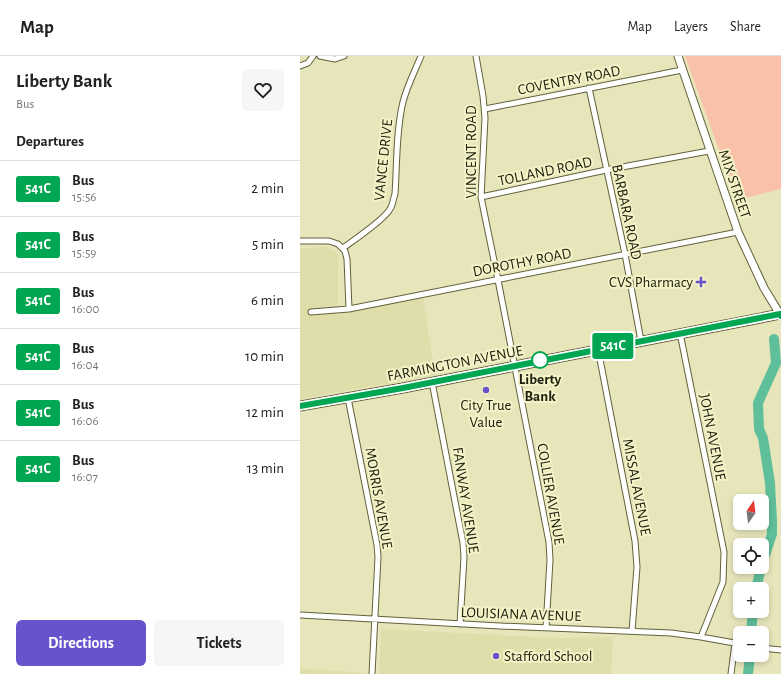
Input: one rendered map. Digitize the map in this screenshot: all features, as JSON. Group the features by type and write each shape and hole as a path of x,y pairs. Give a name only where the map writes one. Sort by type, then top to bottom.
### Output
{"highway":[{"name":"FARMINGTON AVENUE","path":"300,406 781,315"}],"main road":[{"name":"MIX STREET","path":"678,56 709,151 738,232 764,288 781,315"}],"street":[{"path":"300,66 308,63 313,56"},
{"path":"320,56 335,59 344,56"},
{"name":"VANCE DRIVE","path":"343,248 390,210 394,194 399,121 402,103 421,56"},
{"name":"VINCENT ROAD","path":"476,56 485,109 481,196 515,365"},
{"name":"COVENTRY ROAD","path":"485,109 682,70"},
{"name":"BARBARA ROAD","path":"589,88 625,254 641,341"},
{"name":"TOLLAND ROAD","path":"481,196 606,170 709,151"},
{"name":"DOROTHY ROAD","path":"311,312 349,309 738,232"},
{"path":"300,241 329,241 343,248 347,259 349,309"},
{"name":"JOHN AVENUE","path":"680,333 724,552 722,582 701,637"},
{"name":"MISSAL AVENUE","path":"598,349 636,541 637,566 632,631"},
{"name":"COLLIER AVENUE","path":"515,365 549,542 550,560 546,628"},
{"name":"FANWAY AVENUE","path":"432,382 463,543 464,557 460,624"},
{"name":"MORRIS AVENUE","path":"348,398 377,545 378,558 372,674"},
{"name":"LOUISIANA AVENUE","path":"300,614 460,624 632,631 701,637 733,643"},
{"path":"769,649 781,650"},
{"path":"731,674 734,662"}],"shaded area":[{"path":"685,56 781,56 781,189 737,200"},
{"path":"326,247 338,255 338,314 423,298 435,375 300,399 300,248"},
{"name":"Stafford School","path":"381,629 559,638 613,637 611,674 379,674"},
{"path":"300,668 363,673 366,674 300,674"}],"waterway":[{"path":"769,543 772,534 770,483 763,438 759,429 758,403 776,363 774,339"},
{"path":"758,582 759,574"},
{"path":"752,618 752,626"},
{"path":"748,674 749,662"}],"bus line":[{"name":"541C","path":"300,406 403,388 780,314 781,316"}],"place":[{"name":"CVS Pharmacy","path":"701,282"},
{"name":"Liberty Bank","path":"540,360"},
{"name":"City True Value","path":"486,390"},
{"name":"Stafford School","path":"496,656"}]}
